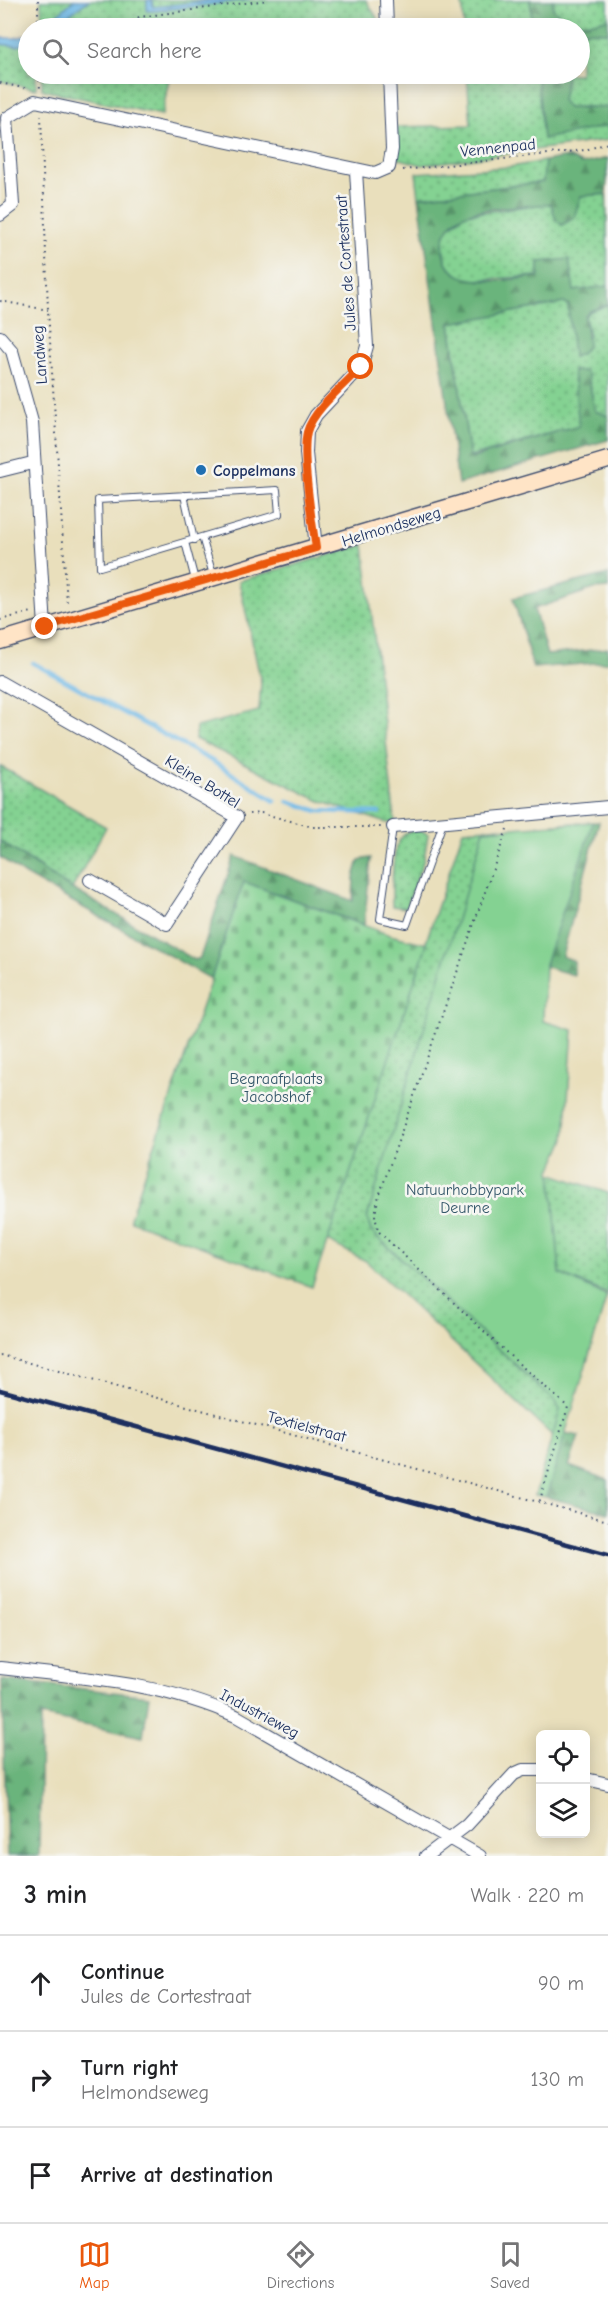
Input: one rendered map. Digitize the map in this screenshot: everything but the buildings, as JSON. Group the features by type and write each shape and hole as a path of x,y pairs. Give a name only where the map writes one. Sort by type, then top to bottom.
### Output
{"street":[{"path":"386,0 387,18"},
{"path":"389,84 392,149 389,167"},
{"path":"0,215 13,205 7,118 40,97"},
{"name":"Jules de Cortestraat","path":"40,97 356,171 375,173 389,167"},
{"name":"Jules de Cortestraat","path":"316,548 306,453 307,431 316,415 361,367 367,346 356,171"},
{"path":"0,337 12,351 32,422 32,463 45,627"},
{"name":"Helmondseweg","path":"0,640 196,584 608,460"},
{"path":"0,471 32,463"},
{"name":"Kleine Bottel","path":"0,681 237,817 167,924 90,880"},
{"path":"393,827 511,818 608,807"},
{"name":"Industrieweg","path":"0,1668 142,1686 202,1701 236,1716 480,1856"},
{"path":"426,1856 467,1825 514,1774 523,1770 536,1770"},
{"path":"590,1780 608,1784"}],"lane":[{"path":"277,490 279,513 202,537 100,567 98,500 277,490"},
{"path":"184,495 194,540"},
{"path":"202,537 214,578"},
{"path":"185,542 196,584"},
{"path":"393,827 380,919 407,925 443,823"}],"path":[{"path":"37,18 38,0"},
{"path":"138,18 268,0"},
{"path":"0,83 40,97"},
{"name":"Landweg","path":"40,97 48,310 68,606"},
{"name":"Vennenpad","path":"389,167 401,170 585,150 608,143"},
{"path":"0,301 48,310"},
{"path":"237,817 261,813 313,827 393,827"},
{"path":"511,818 378,1199 375,1215 378,1231 508,1354 568,1407 539,1503"},
{"name":"Textielstraat","path":"0,1355 608,1521"}],"green space":[{"path":"41,0 74,0 53,18 42,18"},
{"path":"89,0 366,0 377,18 65,18"},
{"path":"462,0 530,0 532,18 463,18"},
{"path":"530,0 553,0 553,9 565,18 532,18"},
{"path":"553,0 608,0 608,18 590,22 590,18 565,18 553,9"},
{"path":"608,18 608,32 590,31 590,22"},
{"path":"590,31 608,32 608,107 567,107 561,100 565,84 590,84"},
{"path":"0,44 18,46 18,84 36,84 36,89 0,81"},
{"path":"42,84 168,84 162,115 42,89"},
{"path":"468,84 538,84 543,138 608,126 608,140 422,165 397,158 397,127 471,125"},
{"path":"538,84 565,84 562,100 568,108 608,107 608,126 543,139"},
{"path":"567,157 582,164 608,158 606,194 581,196 574,218 562,225 556,220 551,204 482,210 456,220 447,230 443,243 445,259 452,270 463,277 493,281 539,276 539,262 569,259 574,291 608,286 608,305 590,311 585,316 588,345 581,354 573,357 568,305 564,303 450,323 470,457 579,426 573,371 585,371 588,375 595,411 608,416 608,440 458,484 419,197 543,182 545,161"},
{"path":"545,161 543,182 419,197 416,173 510,167"},
{"path":"606,176 608,286 574,291 540,262 539,276 474,280 458,277 445,262 443,241 447,229 465,214 579,200 581,196 606,194"},
{"path":"564,303 568,305 574,357 589,336 585,316 590,311 608,305 608,416 595,411 588,375 573,371 580,426 470,457 450,323"},
{"path":"364,545 395,822 387,823 320,801 195,739 196,727 259,711 261,682 239,581"},
{"path":"608,574 608,588 594,589 534,609 547,655 608,648 608,662 533,668 513,598"},
{"path":"0,766 106,827 72,889 0,841"},
{"name":"Natuurhobbypark Deurne","path":"593,822 545,964 543,1021 573,1030 565,1139 551,1171 560,1274 607,1296 546,1497 535,1495 560,1410 556,1402 371,1231 367,1218 484,830"},
{"path":"599,822 562,956 574,961 574,975 546,967 539,825"},
{"path":"500,827 367,1218 371,1231 556,1402 560,1410 554,1437 366,1261 327,1241 463,830"},
{"path":"419,830 428,834 424,859 406,908 392,906 393,870 398,843 405,834"},
{"path":"0,841 62,883 195,960 200,958 234,856 353,901 354,877 359,860 371,858 364,925 244,882 211,979 25,875 0,857"},
{"name":"Begraafplaats Jacobshof","path":"244,882 390,935 427,944 312,1287 131,1221 130,1218"},
{"path":"550,1173 608,1193 608,1294 560,1274"},
{"path":"565,1433 579,1436 569,1466 608,1480 608,1513 546,1497"},
{"path":"2,1680 149,1696 143,1737 41,1716 39,1856 7,1856"}],"water":[{"path":"74,0 89,0 65,18 53,18"},
{"path":"147,0 152,0 153,7 213,0 249,0 147,11"},
{"path":"18,37 18,46 0,44 0,38"}],"waterway":[{"path":"33,663 212,761 275,801"},
{"path":"288,801 318,811 379,813"}],"railway":[{"path":"0,1390 608,1555"}],"place":[{"name":"Coppelmans","path":"201,470"}],"route":[{"path":"45,627 316,548 306,453 307,431 316,415 361,367"}]}
